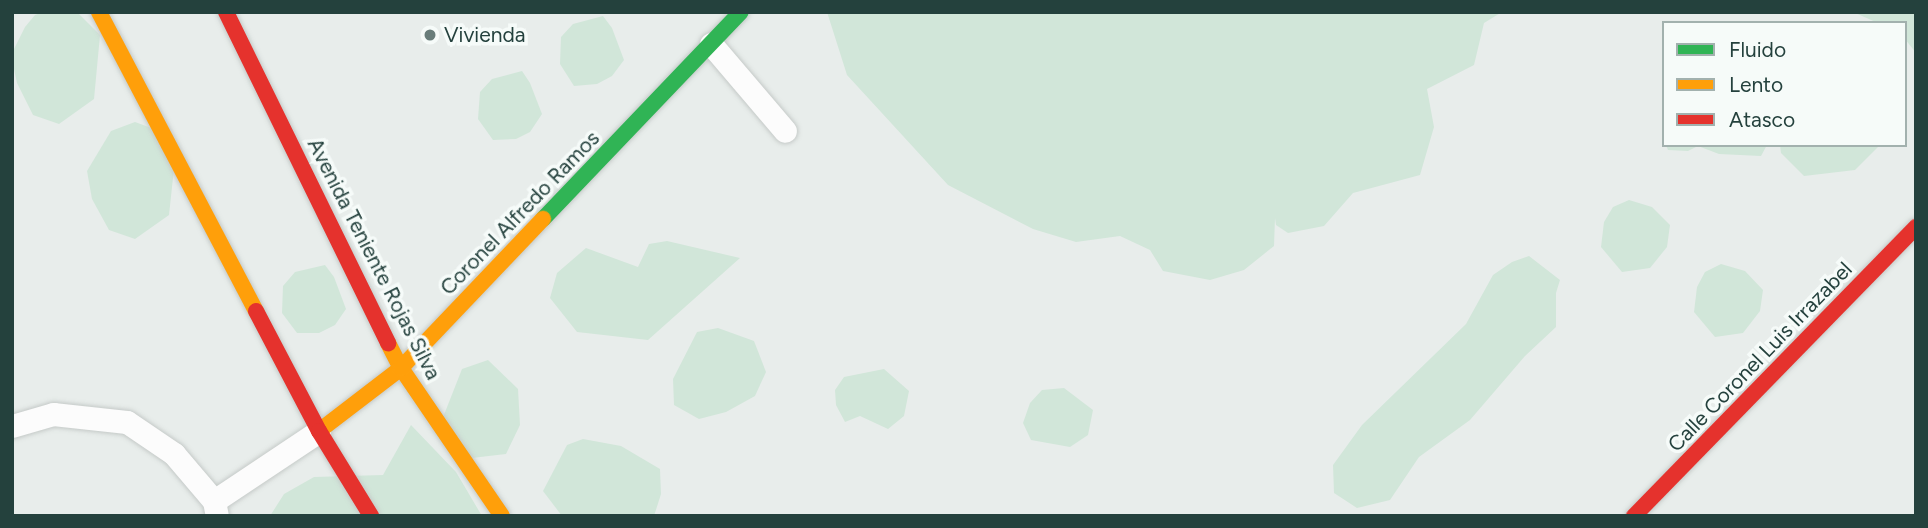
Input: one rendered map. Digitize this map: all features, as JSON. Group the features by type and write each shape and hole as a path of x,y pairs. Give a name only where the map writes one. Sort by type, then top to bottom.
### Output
{"street":[{"path":"99,12 319,431 371,516"},
{"name":"Avenida Teniente Rojas Silva","path":"226,12 401,368 502,516"},
{"name":"Coronel Alfredo Ramos","path":"319,431 401,368 741,12"},
{"name":"Calle Coronel Luis Irrazabel","path":"1633,516 1916,227"}],"lane":[{"path":"711,44 785,131"},
{"path":"12,425 52,414 127,422 174,454 215,508 319,431"}],"green space":[{"path":"43,12 78,13 100,35 94,99 59,124 33,115 17,83 12,60 12,53 25,27 35,15"},
{"path":"827,12 1502,12 1484,23 1474,65 1427,89 1434,127 1420,175 1353,193 1324,226 1288,233 1276,225 1275,218 1274,246 1244,270 1210,280 1163,271 1150,250 1120,236 1076,242 1033,229 948,185 847,75"},
{"path":"1853,12 1916,12 1916,53 1907,42 1907,21 1873,21"},
{"path":"603,16 612,28 624,60 612,76 597,84 574,86 560,64 561,37 573,24"},
{"path":"522,71 530,83 542,114 530,132 516,139 493,140 478,119 480,92 492,79"},
{"path":"135,122 154,129 176,150 169,215 135,239 109,230 92,199 87,171 111,131"},
{"path":"1667,147 1696,147 1688,151 1668,150"},
{"path":"1701,147 1766,147 1761,156 1719,154"},
{"path":"1780,147 1878,147 1855,170 1804,176 1781,153"},
{"path":"1629,200 1652,207 1670,225 1667,247 1650,268 1622,272 1601,247 1604,222 1613,207"},
{"path":"667,241 740,258 648,340 577,332 550,298 557,273 586,248 638,267 649,244"},
{"path":"1529,256 1560,280 1556,293 1556,327 1525,356 1470,420 1419,457 1390,500 1357,508 1334,493 1333,465 1362,425 1466,324 1493,275 1512,262"},
{"path":"1721,264 1745,271 1763,290 1760,311 1743,333 1715,337 1694,312 1697,287 1705,272"},
{"path":"325,265 334,277 346,309 335,325 319,333 297,333 282,313 283,286 295,272"},
{"path":"718,328 754,341 766,372 755,396 726,412 699,419 674,405 673,379 697,332"},
{"path":"488,360 518,389 520,425 506,454 463,459 440,425 462,369"},
{"path":"884,369 909,391 904,416 888,429 860,416 845,422 836,405 835,390 844,377"},
{"path":"1064,388 1093,410 1088,435 1070,447 1031,440 1023,423 1030,403 1042,390"},
{"path":"411,425 456,472 482,516 270,516 284,494 314,477 383,475"},
{"path":"583,439 621,446 660,469 661,494 654,516 562,516 543,491 567,445"}],"traffic: fast":[{"path":"543,219 741,12"}],"traffic: slow":[{"path":"99,12 256,311"},
{"path":"319,431 401,368 543,219"},
{"path":"388,343 401,368 502,516"}],"traffic: jam":[{"path":"226,12 388,343"},
{"path":"1634,516 1916,227"},
{"path":"256,311 319,431 371,516"}],"place":[{"name":"Vivienda","path":"430,35"}]}
